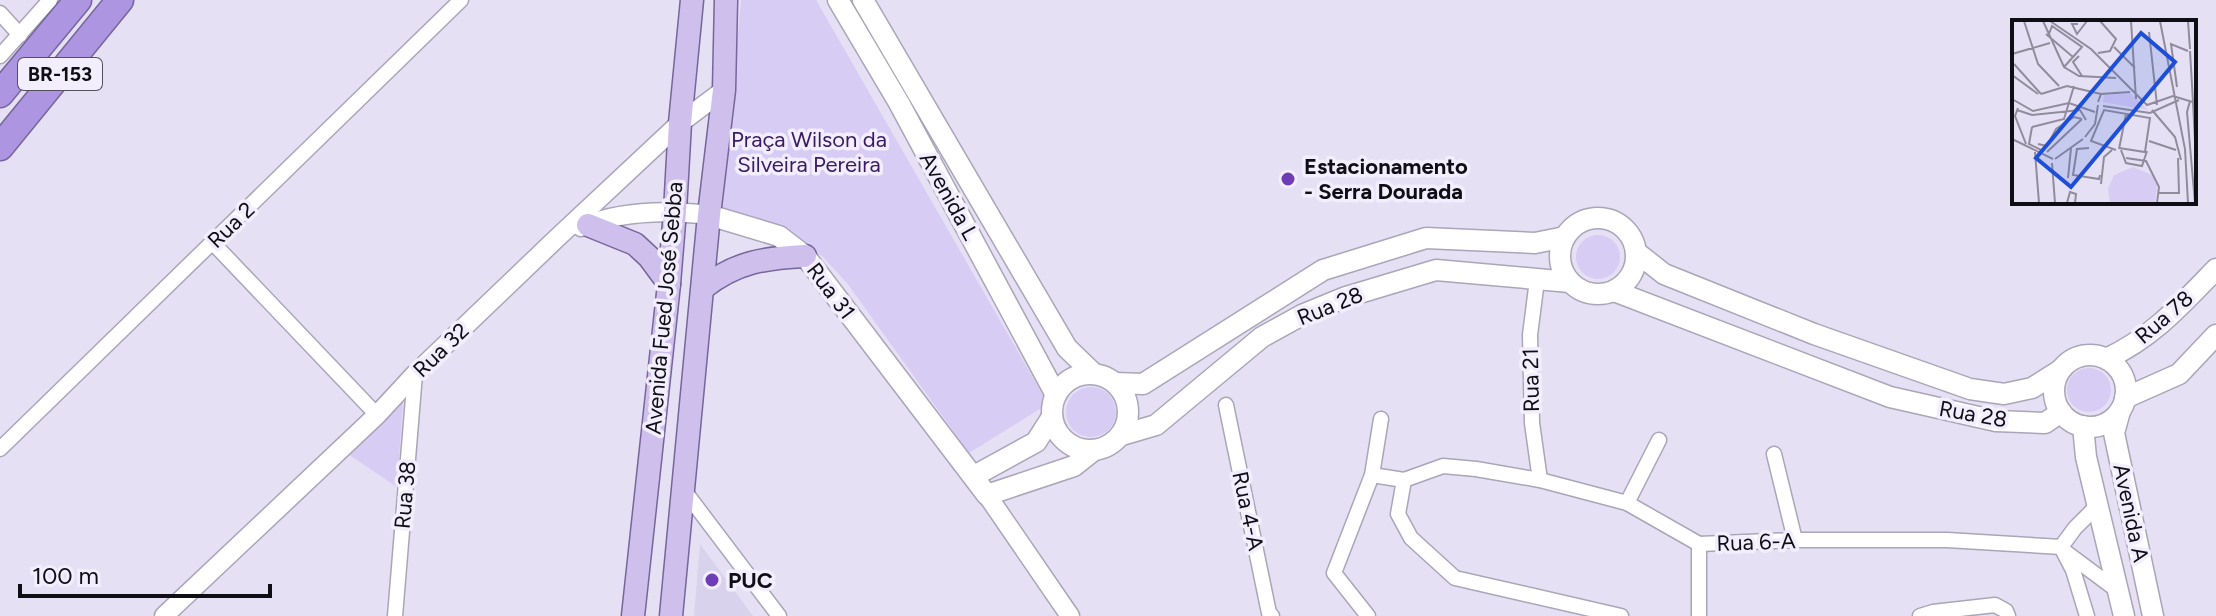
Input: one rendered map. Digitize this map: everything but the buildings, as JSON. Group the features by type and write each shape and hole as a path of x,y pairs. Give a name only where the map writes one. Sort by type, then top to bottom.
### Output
{"highway":[{"name":"BR-153","path":"0,94 78,0"},
{"name":"BR-153","path":"0,147 120,0"}],"main road":[{"name":"Avenida Fued José Sebba","path":"633,616 669,284 692,0"},
{"name":"Avenida Fued José Sebba","path":"671,616 724,90 726,0"},
{"name":"Avenida L","path":"838,0 908,98 1067,348 1094,374"},
{"name":"Avenida L","path":"863,0 908,98 1056,395"},
{"name":"Rua 31","path":"709,215 779,236 805,256 987,495"},
{"path":"1594,218 1617,223 1633,241 1636,252 1636,264 1624,285 1603,294 1591,294 1570,282 1561,260 1565,237 1582,221 1594,218"},
{"path":"588,225 635,244 669,284"},
{"name":"Rua 28","path":"1115,383 1143,384 1323,270 1426,238 1535,243 1565,237"},
{"name":"Rua 28","path":"1636,252 1664,274 1814,334 1970,389 2004,394 2032,388 2059,371"},
{"path":"703,288 738,266 768,257 805,256"},
{"name":"Rua 78","path":"2106,359 2159,327 2216,269"},
{"name":"Rua 28","path":"1122,435 1156,425 1262,337 1302,315 1346,297 1436,270 1570,282"},
{"name":"Rua 28","path":"1614,291 1890,397 1996,421 2045,423 2061,412"},
{"path":"2122,405 2126,386 2122,375 2106,359 2086,355 2076,357 2059,371 2053,392 2061,412 2074,424 2104,424 2122,405 2179,374 2216,335"},
{"path":"1094,374 1115,383 1123,392 1129,413 1122,435 1104,449 1093,451 1081,450 1062,438 1055,429 1052,406 1063,385 1083,375 1094,374"},
{"name":"Avenida A","path":"2122,405 2114,433 2153,616"},
{"path":"974,476 1036,442 1052,417"},
{"name":"Avenida A","path":"2083,426 2086,457 2124,616"},
{"path":"987,495 1074,466 1093,451"}],"street":[{"path":"0,56 50,0"},
{"name":"Rua 2","path":"0,449 461,0"},
{"path":"0,13 20,35"},
{"name":"Rua 32","path":"164,616 377,415 415,374 557,238 680,123 724,90"},
{"name":"Rua 31","path":"557,238 604,218 675,211 709,215"},
{"path":"213,243 377,415"},
{"name":"Rua 21","path":"1537,280 1531,349 1532,423 1540,480"},
{"name":"Rua 38","path":"395,616 415,374"},
{"name":"Rua 4-A","path":"1226,405 1272,616"},
{"path":"1368,616 1334,573 1372,475 1381,419"},
{"path":"1627,503 1659,440"},
{"path":"1774,454 1795,540"},
{"name":"Rua 6-A","path":"1372,475 1404,480 1443,466 1540,480 1627,503 1699,544 1795,540 1947,540 2061,547"},
{"path":"1404,480 1398,514 1411,538 1455,578 1621,616"},
{"path":"683,487 779,616"},
{"path":"987,495 1070,616"},
{"path":"2061,547 2097,506"},
{"path":"1699,544 1699,616"},
{"path":"2061,547 2118,591"},
{"path":"2061,547 2073,570 2087,616"},
{"path":"1920,616 1995,605 2006,611 2008,616"}],"shaded area":[{"name":"PUC","path":"700,544 753,616 694,616"}],"green space":[{"name":"Praça Wilson da Silveira Pereira","path":"741,0 816,0 1048,404 969,453 847,283 822,256 782,229 719,208 728,151"},
{"path":"1598,235 1614,241 1620,257 1614,273 1598,279 1582,273 1576,257 1582,241"},
{"path":"2089,368 2104,375 2111,390 2104,405 2089,412 2074,405 2067,390 2074,375"},
{"path":"1091,387 1109,394 1116,412 1109,430 1091,437 1073,430 1066,412 1073,394"},
{"path":"403,402 397,487 348,454"}],"place":[{"name":"Estacionamento - Serra Dourada","path":"1288,179"},
{"name":"PUC","path":"712,580"}]}
